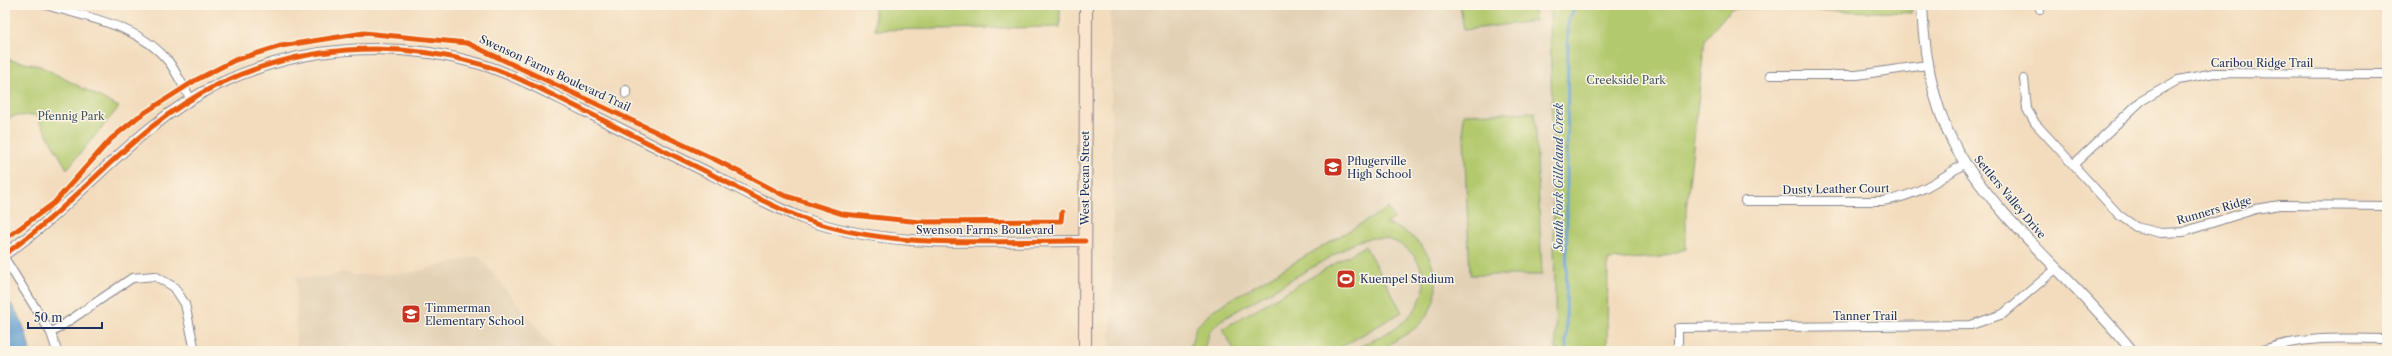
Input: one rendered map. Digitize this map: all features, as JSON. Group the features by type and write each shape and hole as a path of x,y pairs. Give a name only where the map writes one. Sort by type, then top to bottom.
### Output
{"main road":[{"name":"West Pecan Street","path":"1085,351 1086,5"}],"street":[{"path":"46,5 126,29 151,45 169,62 191,99"},
{"name":"Settlers Valley Drive","path":"1922,5 1927,65 1938,106 1965,163 1996,202 2132,351"},
{"name":"Swenson Farms Boulevard","path":"5,254 40,229 62,210 133,141 155,123 191,99 245,73 294,57 357,49 387,48 424,52 477,64 500,71 543,90 764,201 803,218 846,231 915,240 1086,241"},
{"path":"1770,75 1856,75 1927,65"},
{"name":"Caribou Ridge Trail","path":"2073,165 2142,101 2178,80 2214,73 2387,74"},
{"name":"Runners Ridge","path":"2024,79 2027,109 2035,123 2119,216 2136,227 2161,233 2183,232 2256,209 2280,205 2387,206"},
{"name":"Dusty Leather Court","path":"1746,201 1882,201 1897,199 1924,190 1965,163"},
{"path":"5,259 51,333 57,351"},
{"name":"Tanner Trail","path":"1678,351 1678,328 1971,325 2003,314 2057,268"},
{"path":"51,333 132,278 155,276 174,287 185,304 195,351"},
{"path":"2261,351 2288,343 2315,340 2387,339"}],"shaded area":[{"name":"Pflugerville High School","path":"1110,5 1550,5 1556,351 1110,351 1113,224"},
{"name":"Timmerman Elementary School","path":"479,256 555,351 296,351 296,278 331,276 343,272 354,275 409,273"}],"green space":[{"path":"875,5 1060,5 1060,27 875,30"},
{"path":"1460,5 1533,5 1535,21 1464,30"},
{"name":"Creekside Park","path":"1550,5 1912,5 1912,13 1732,8 1705,39 1686,210 1686,249 1661,257 1608,260 1607,351 1556,351"},
{"name":"Pfennig Park","path":"5,59 40,66 119,107 67,169 36,115 14,116 5,120"},
{"path":"1535,112 1542,275 1470,275 1463,114"},
{"path":"1388,208 1394,219 1386,224 1401,230 1415,239 1425,251 1432,264 1436,279 1435,294 1430,309 1421,323 1412,330 1379,350 1371,352 1352,351 1395,328 1415,309 1422,294 1424,279 1420,265 1412,254 1401,245 1387,239 1372,238 1356,242 1221,320 1210,331 1203,351 1189,351 1196,327 1213,310"},
{"name":"Kuempel Stadium","path":"1365,246 1402,312 1334,351 1235,351 1222,329"}],"water":[{"path":"5,298 15,309 18,315 27,337 30,351 5,351"}],"waterway":[{"name":"South Fork Gilleland Creek","path":"1566,351 1568,19 1577,5"}],"cycle path":[{"name":"Swenson Farms Boulevard Trail","path":"5,239 54,203 111,139 138,117 196,80 235,60 281,46 364,33 467,43 718,161 783,195 843,214 921,222 1061,221 1062,212"},
{"path":"5,254 59,211 109,164 160,120 188,101 219,84 250,71 282,61 314,54 347,50 381,49 414,51 447,56 493,68 545,91 767,203 802,218 836,228 906,240 942,242 1085,241"}],"place":[{"name":"Pflugerville High School","path":"1333,167"},
{"name":"Kuempel Stadium","path":"1346,279"},
{"name":"Timmerman Elementary School","path":"411,314"}]}
